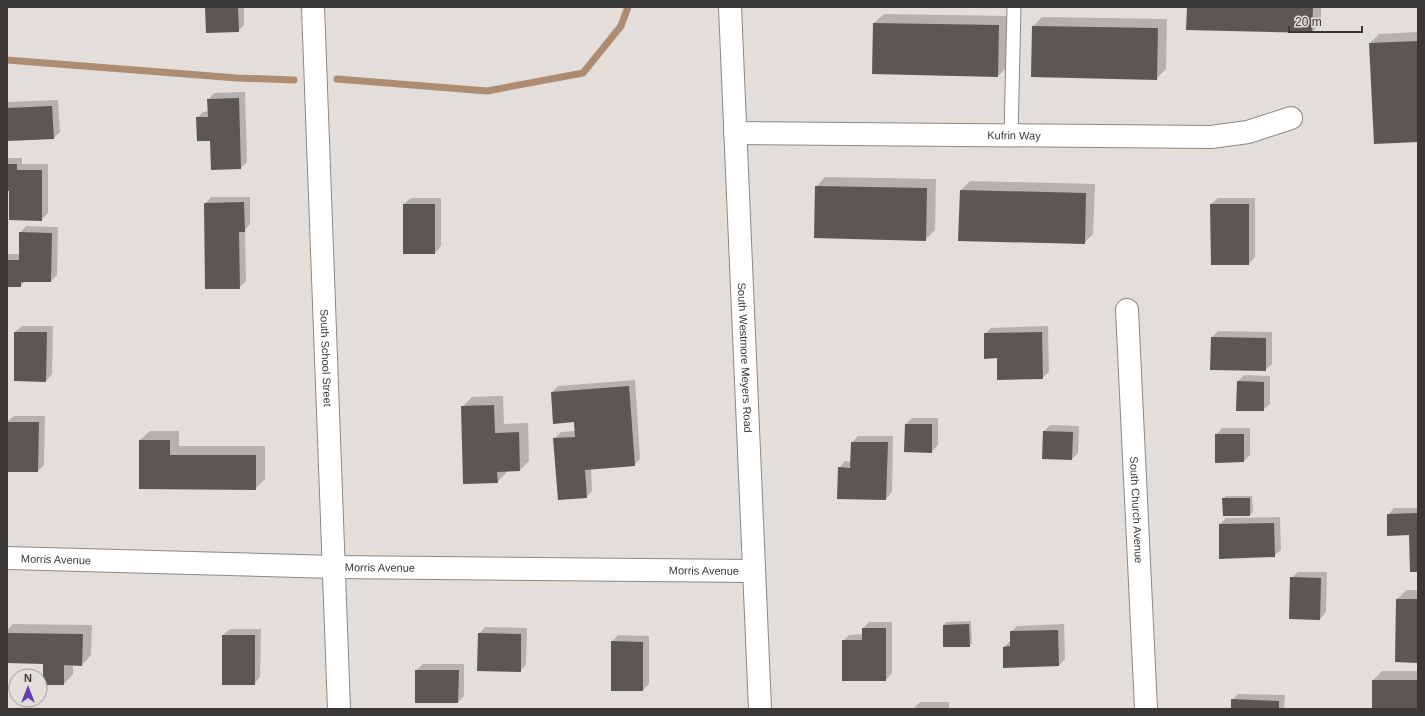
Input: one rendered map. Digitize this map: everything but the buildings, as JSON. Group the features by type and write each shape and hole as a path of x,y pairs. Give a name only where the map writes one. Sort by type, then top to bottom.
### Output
{"street":[{"name":"South School Street","path":"314,7 339,709"},
{"name":"South Westmore Meyers Road","path":"730,7 760,709"},
{"name":"Kufrin Way","path":"735,133 1211,137 1248,132 1291,118"},
{"name":"South Church Avenue","path":"1127,310 1146,709"},
{"name":"Morris Avenue","path":"7,558 334,567 754,571"}],"lane":[{"path":"1011,135 1014,7"}],"waterway":[{"path":"337,79 487,91 583,73 621,26 628,7"},
{"path":"7,60 237,78 294,80"}]}
